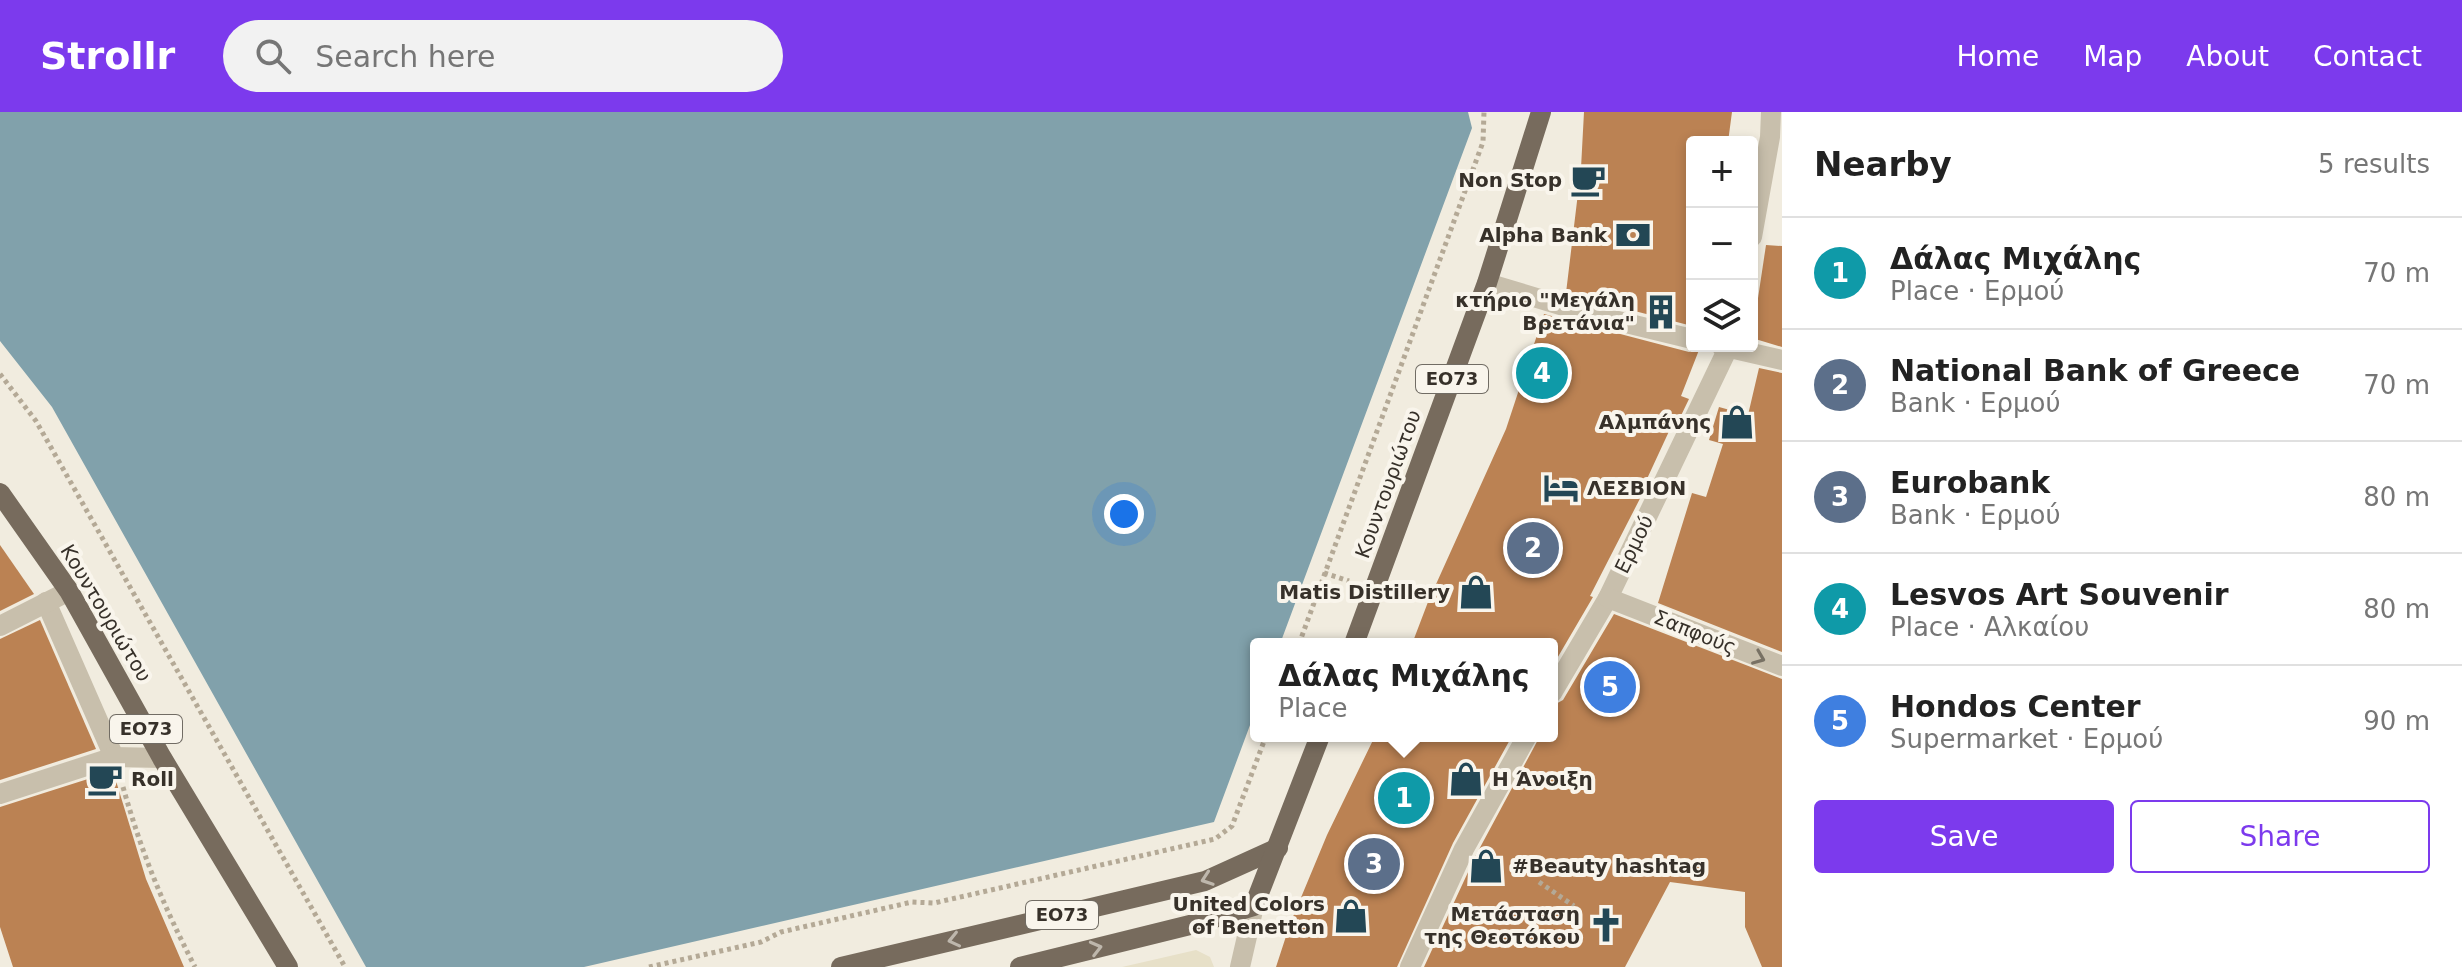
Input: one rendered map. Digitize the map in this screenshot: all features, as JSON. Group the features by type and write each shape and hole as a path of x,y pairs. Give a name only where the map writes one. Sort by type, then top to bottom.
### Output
{"main road":[{"name":"Κουντουριώτου","path":"1356,638 1487,283 1541,112"},
{"name":"Κουντουριώτου","path":"0,493 69,591 162,758 288,967"},
{"path":"1254,906 1318,742"},
{"name":"ΕΟ73","path":"841,967 1205,881 1278,848"},
{"name":"ΕΟ73","path":"1020,967 1254,906"}],"street":[{"path":"1758,212 1776,138 1771,112"},
{"path":"1487,283 1593,315 1686,338"},
{"name":"Ερμού","path":"1558,683 1608,598 1724,352"},
{"path":"1748,352 1782,360"},
{"path":"0,626 69,591"},
{"name":"Σαπφούς","path":"1608,598 1782,666"},
{"path":"46,602 114,757"},
{"path":"1410,967 1464,849 1524,742"},
{"path":"0,794 114,757 162,758"},
{"path":"1240,967 1254,906"}],"path":[{"path":"1301,638 1483,142 1484,112"},
{"path":"0,374 36,421 345,967"},
{"path":"649,967 761,942 781,932 912,902 934,903 1215,839 1232,826 1264,742"},
{"path":"114,757 148,871 195,967"},
{"path":"1539,882 1574,906"}],"shaded area":[{"path":"1196,950 1210,957 1214,967 1122,967"}],"water":[{"path":"0,112 1468,112 1472,128 1282,638 1250,638 1250,725 1214,822 584,967 366,967 52,407 0,341"}],"building":[{"path":"1584,112 1732,112 1729,136 1686,136 1686,324 1566,293 1581,168"},
{"path":"1766,245 1782,246 1782,347 1758,340 1758,298"},
{"path":"1544,314 1686,352 1698,352 1681,396 1689,399 1675,428 1671,427 1646,481 1649,481 1590,596 1593,597 1558,657 1558,638 1414,638 1506,429"},
{"path":"1759,368 1782,373 1782,652 1658,603 1692,493 1706,497 1723,444 1709,440 1719,407 1748,415"},
{"path":"0,545 34,594 0,611"},
{"path":"1614,614 1782,679 1782,967 1762,967 1745,927 1745,892 1670,882 1625,967 1424,967 1476,855 1537,742 1558,742 1558,703 1563,700"},
{"path":"40,620 96,749 0,780 0,639"},
{"path":"1372,742 1509,742 1453,843 1397,967 1276,967 1290,924 1327,835"},
{"path":"113,771 146,879 184,967 13,967 0,927 0,807"}],"place":[{"name":"Non Stop","path":"1588,180"},
{"name":"Alpha Bank","path":"1633,235"},
{"name":"κτήριο \"Μεγάλη Βρετάνια\"","path":"1661,312"},
{"name":"Lesvos Art Souvenir","path":"1542,373"},
{"name":"Αλμπάνης","path":"1737,422"},
{"name":"ΛΕΣΒΙΟΝ","path":"1561,488"},
{"name":"National Bank of Greece","path":"1533,548"},
{"name":"Matis Distillery","path":"1476,592"},
{"name":"Hondos Center","path":"1610,687"},
{"name":"Roll","path":"105,779"},
{"name":"Η Άνοιξη","path":"1466,779"},
{"name":"Δάλας Μιχάλης","path":"1404,798"},
{"name":"Eurobank","path":"1374,864"},
{"name":"#Beauty hashtag","path":"1486,866"},
{"name":"United Colors of Benetton","path":"1351,916"},
{"name":"Μετάσταση της Θεοτόκου","path":"1606,925"}]}
